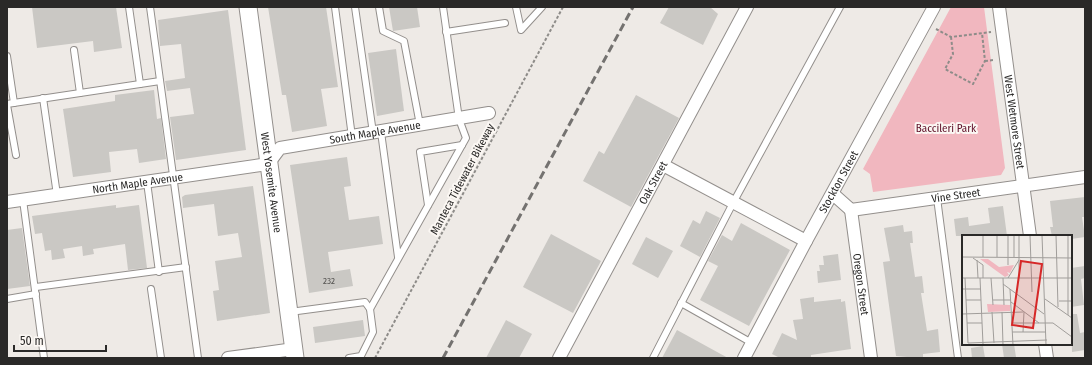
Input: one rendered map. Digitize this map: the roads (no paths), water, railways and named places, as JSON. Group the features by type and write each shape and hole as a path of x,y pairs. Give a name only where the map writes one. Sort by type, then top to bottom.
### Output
{"main road":[{"name":"West Yosemite Avenue","path":"248,7 268,164 295,354"}],"street":[{"name":"Oak Street","path":"559,358 747,7"},
{"name":"Stockton Street","path":"744,358 934,7"},
{"name":"West Wetmore Street","path":"999,7 1030,235"},
{"name":"South Maple Avenue","path":"268,164 280,148 377,133 489,113"},
{"name":"North Maple Avenue","path":"7,202 268,164"},
{"path":"663,165 806,241"},
{"name":"Vine Street","path":"851,210 1085,177"},
{"path":"832,194 851,210"},
{"name":"Oregon Street","path":"851,210 871,358"},
{"path":"1045,345 1047,358"},
{"path":"228,358 295,354"}],"lane":[{"path":"129,7 140,84"},
{"path":"150,7 198,358"},
{"path":"335,7 352,136"},
{"path":"355,7 398,258"},
{"path":"380,7 383,31 404,41 420,125"},
{"path":"370,309 466,138 459,119 443,7"},
{"path":"516,7 520,30 542,7"},
{"path":"653,358 733,203 840,7"},
{"path":"446,32 505,24"},
{"path":"74,50 80,93"},
{"path":"7,56 14,102"},
{"path":"16,155 7,104 160,81"},
{"path":"43,98 57,195"},
{"path":"428,205 420,152 462,145"},
{"path":"147,182 159,272"},
{"path":"937,198 958,358"},
{"path":"23,200 36,287 44,358"},
{"path":"36,287 159,272 186,267"},
{"path":"151,289 161,358"},
{"path":"7,299 36,294"},
{"path":"289,313 365,302 370,309 373,332 361,356 349,358"},
{"path":"682,303 752,342"}],"railway":[{"path":"443,358 633,7"}],"park label":[{"name":"Baccileri Park","path":"946,128"}]}
